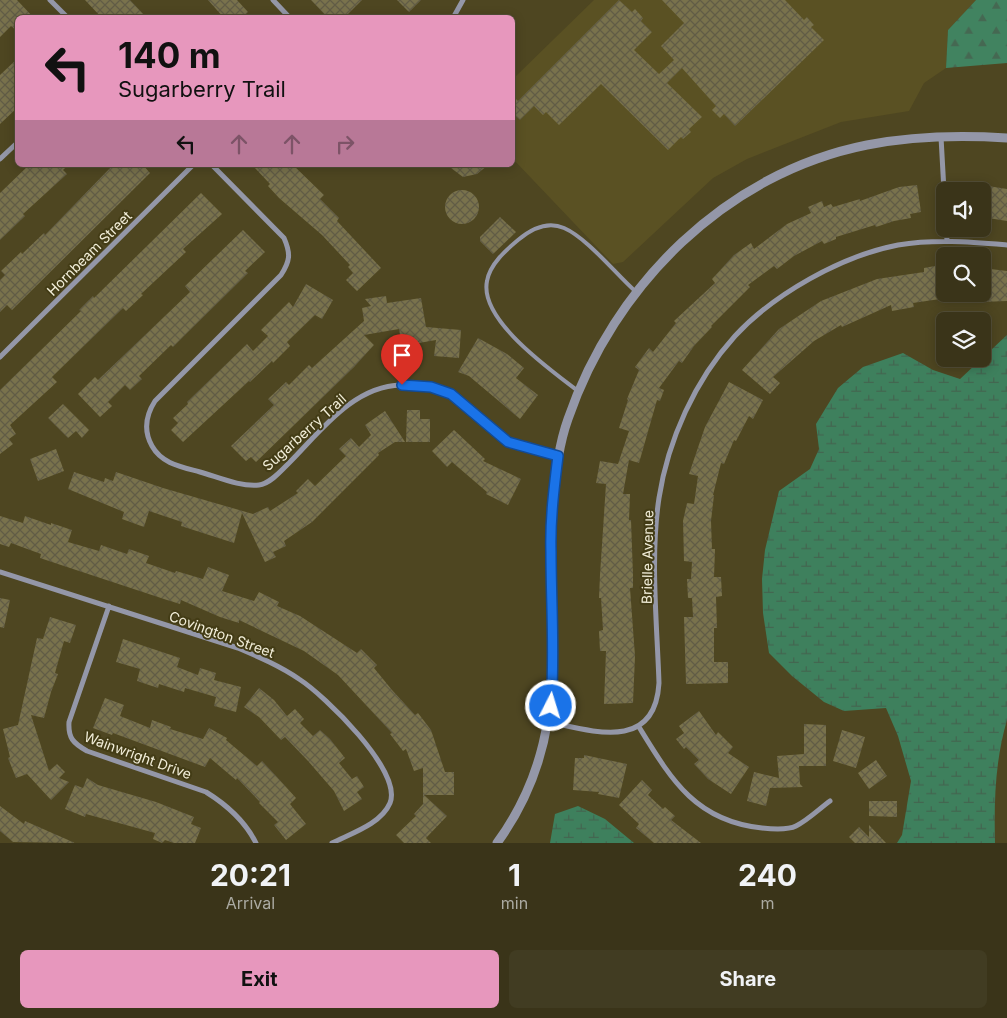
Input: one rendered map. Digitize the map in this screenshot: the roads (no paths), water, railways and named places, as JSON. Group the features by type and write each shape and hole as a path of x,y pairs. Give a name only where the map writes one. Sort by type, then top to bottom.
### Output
{"street":[{"path":"50,0 65,15"},
{"path":"273,0 287,15"},
{"path":"455,15 463,0"},
{"path":"941,136 943,182"},
{"path":"497,843 515,818 530,787 549,722 554,672 551,520 558,456 567,421 578,391 603,341 635,291 668,254 702,225 758,186 832,155 865,146 941,136 1007,138"},
{"path":"0,159 15,145"},
{"name":"Hornbeam Street","path":"0,357 192,167"},
{"name":"Sugarberry Trail","path":"214,167 284,238 289,250 289,262 281,275 155,401 147,413 146,429 151,446 160,458 173,465 244,484 261,485 278,474 344,408 383,386 402,385 431,387 451,394 508,442 558,456"},
{"name":"Brielle Avenue","path":"639,726 651,715 658,701 655,535 659,498 668,454 687,408 708,372 735,336 778,300 814,276 853,258 897,246 947,240 1007,245"},
{"name":"Covington Street","path":"0,572 238,648 269,662 306,684 347,721 365,742 391,786 392,797 382,815 372,823 332,843"},
{"name":"Wainwright Drive","path":"109,606 69,722 68,733 74,744 87,752 206,792 223,802 238,817 256,843"},
{"path":"549,722 602,734 618,733 639,726 667,772 697,804 719,816 746,826 771,829 795,827 830,801"}],"lane":[{"path":"578,391 546,367 495,314 489,304 486,283 495,263 530,231 540,227 555,226 563,228 583,240 635,291"}]}
